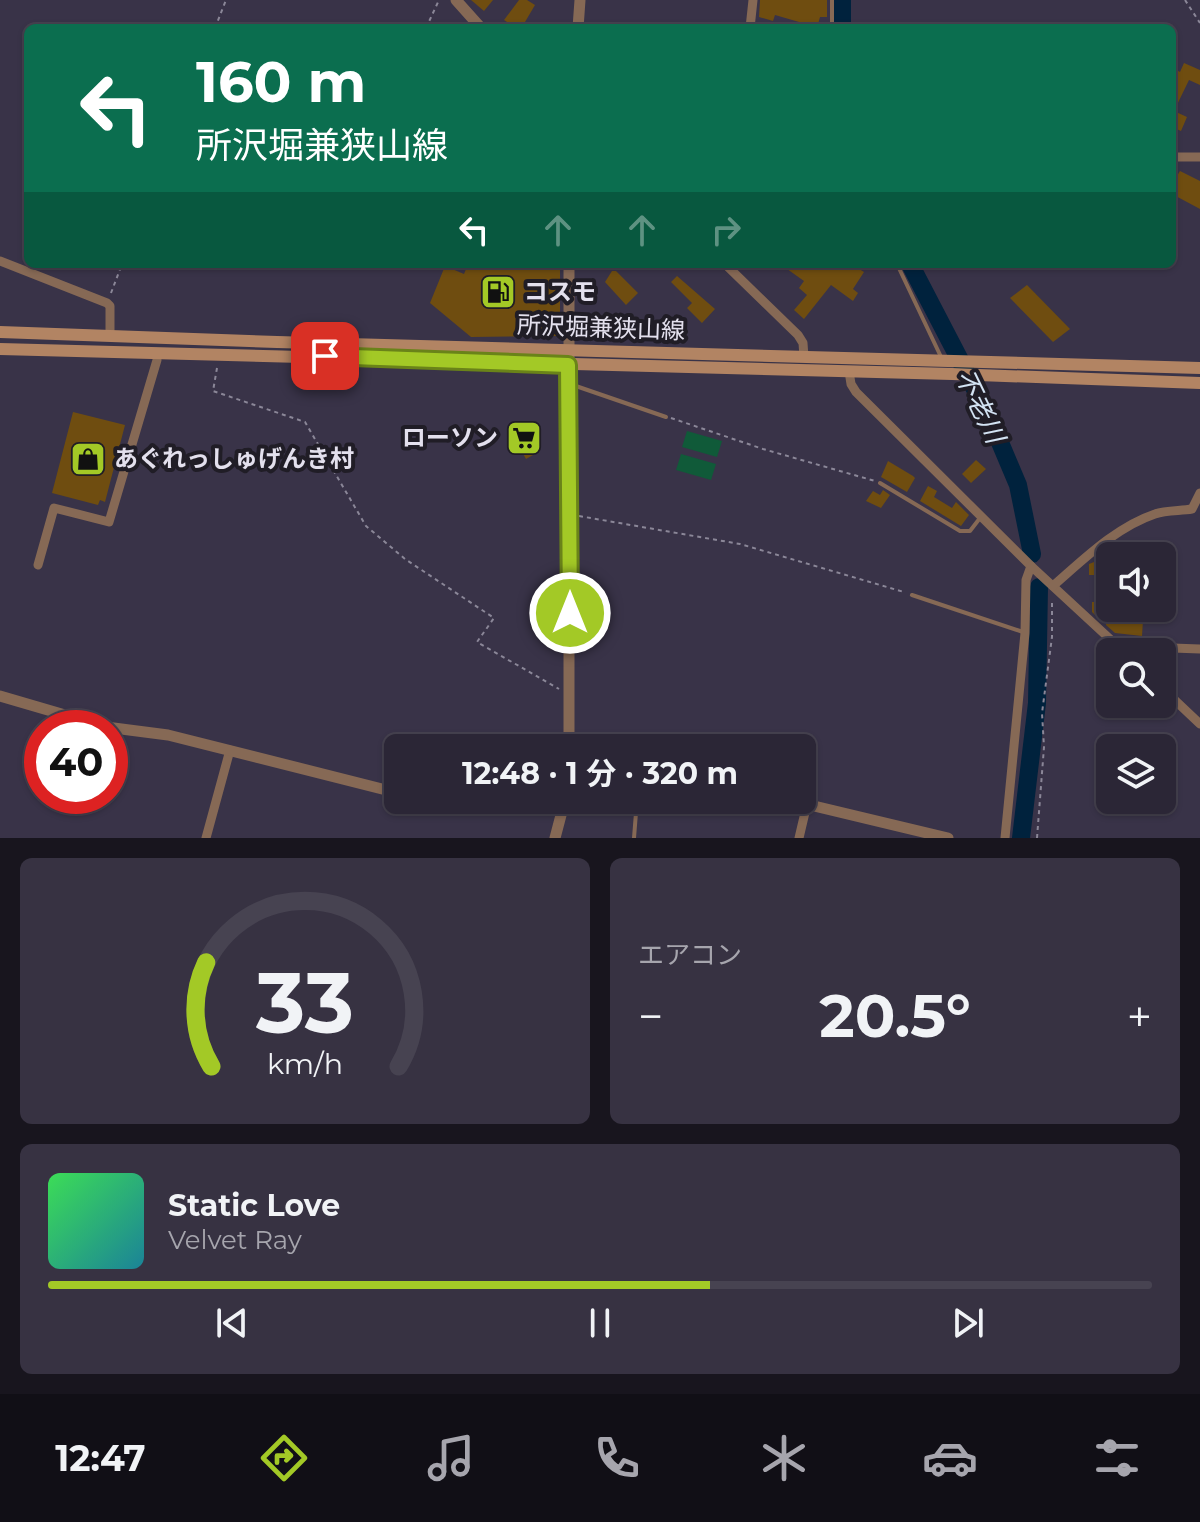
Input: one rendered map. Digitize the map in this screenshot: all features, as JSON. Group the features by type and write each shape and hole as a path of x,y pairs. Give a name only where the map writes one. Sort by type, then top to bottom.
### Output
{"main road":[{"name":"所沢堀兼狭山線","path":"0,332 1200,368"},
{"name":"所沢堀兼狭山線","path":"0,349 1200,383"}],"street":[{"path":"456,0 477,24"},
{"path":"578,24 580,0"},
{"path":"750,24 753,0"},
{"path":"1176,157 1200,157"},
{"path":"0,261 107,303 110,306 110,336"},
{"path":"569,268 569,734"},
{"path":"729,268 798,335 803,343 804,357"},
{"path":"38,565 54,508 109,522 157,360"},
{"path":"849,371 856,392 1031,566 1109,638"},
{"path":"1053,586 1090,554 1145,518 1159,513 1196,512 1200,493"},
{"path":"1005,838 1025,633 1026,580 1031,566"},
{"path":"1176,649 1200,649"},
{"path":"0,696 106,727 168,735 384,789"},
{"path":"1176,701 1200,724"},
{"path":"206,838 230,750"},
{"path":"816,806 948,838"},
{"path":"555,838 561,814"},
{"path":"799,838 805,814"}],"lane":[{"path":"832,0 832,24"},
{"path":"899,268 944,361"},
{"path":"568,384 666,417"},
{"path":"880,483 960,531 970,531 981,516"},
{"path":"912,595 1025,633"},
{"path":"634,838 636,814"}],"path":[{"path":"217,24 226,0"},
{"path":"428,24 439,0"},
{"path":"1185,0 1200,23"},
{"path":"107,303 120,268"},
{"path":"220,353 213,391 299,419 309,426 366,526 405,559 494,618 477,642 570,695"},
{"path":"666,417 880,483"},
{"path":"570,514 740,544 912,595"},
{"path":"1037,838 1044,747 1042,713 1052,637 1053,586"}],"green space":[{"path":"687,431 722,441 717,457 682,447"},
{"path":"681,454 716,464 711,480 676,470"}],"building":[{"path":"471,0 493,0 484,11"},
{"path":"519,0 535,5 525,22 528,24 510,24 504,20"},
{"path":"760,0 827,0 827,17 820,17 818,24 806,24 775,15 773,21 759,17"},
{"path":"1184,63 1200,70 1200,85 1189,80 1176,107 1176,70 1180,72"},
{"path":"1176,112 1187,117 1181,131 1176,129"},
{"path":"1180,171 1200,181 1200,209 1176,196 1176,178"},
{"name":"コスモ","path":"444,268 464,274 466,268 560,268 560,336 471,337 430,303"},
{"path":"786,268 858,268 864,272 853,289 858,293 853,301 831,285 804,319 794,310 807,295 799,288 804,281"},
{"path":"612,271 616,271 638,293 626,305 605,282"},
{"path":"677,276 715,309 702,323 687,308 692,303 671,282"},
{"path":"1027,285 1070,329 1053,342 1010,298"},
{"name":"あぐれっしゅげんき村","path":"73,412 125,425 105,502 100,500 98,505 52,493"},
{"name":"ローソン","path":"526,424 540,451 526,459 511,432"},
{"path":"976,460 986,469 971,483 962,474"},
{"path":"888,461 915,478 907,492 881,477"},
{"path":"928,486 937,491 934,497 952,508 956,502 969,515 961,526 920,501"},
{"path":"883,490 890,495 881,508 866,501 873,491 880,495"},
{"path":"1096,562 1096,575 1089,575 1089,564"},
{"path":"1092,602 1096,602 1096,616 1092,612"},
{"path":"1106,622 1143,622 1142,636 1115,633"}],"waterway":[{"name":"不老川","path":"842,0 842,24"},
{"name":"不老川","path":"912,268 988,414 1018,485 1032,554"},
{"name":"不老川","path":"1021,838 1037,703 1039,587"}],"place":[{"name":"コスモ","path":"498,292"},
{"name":"ローソン","path":"524,438"},
{"name":"あぐれっしゅげんき村","path":"88,459"}],"route":[{"path":"325,356 568,365 570,613"}]}
